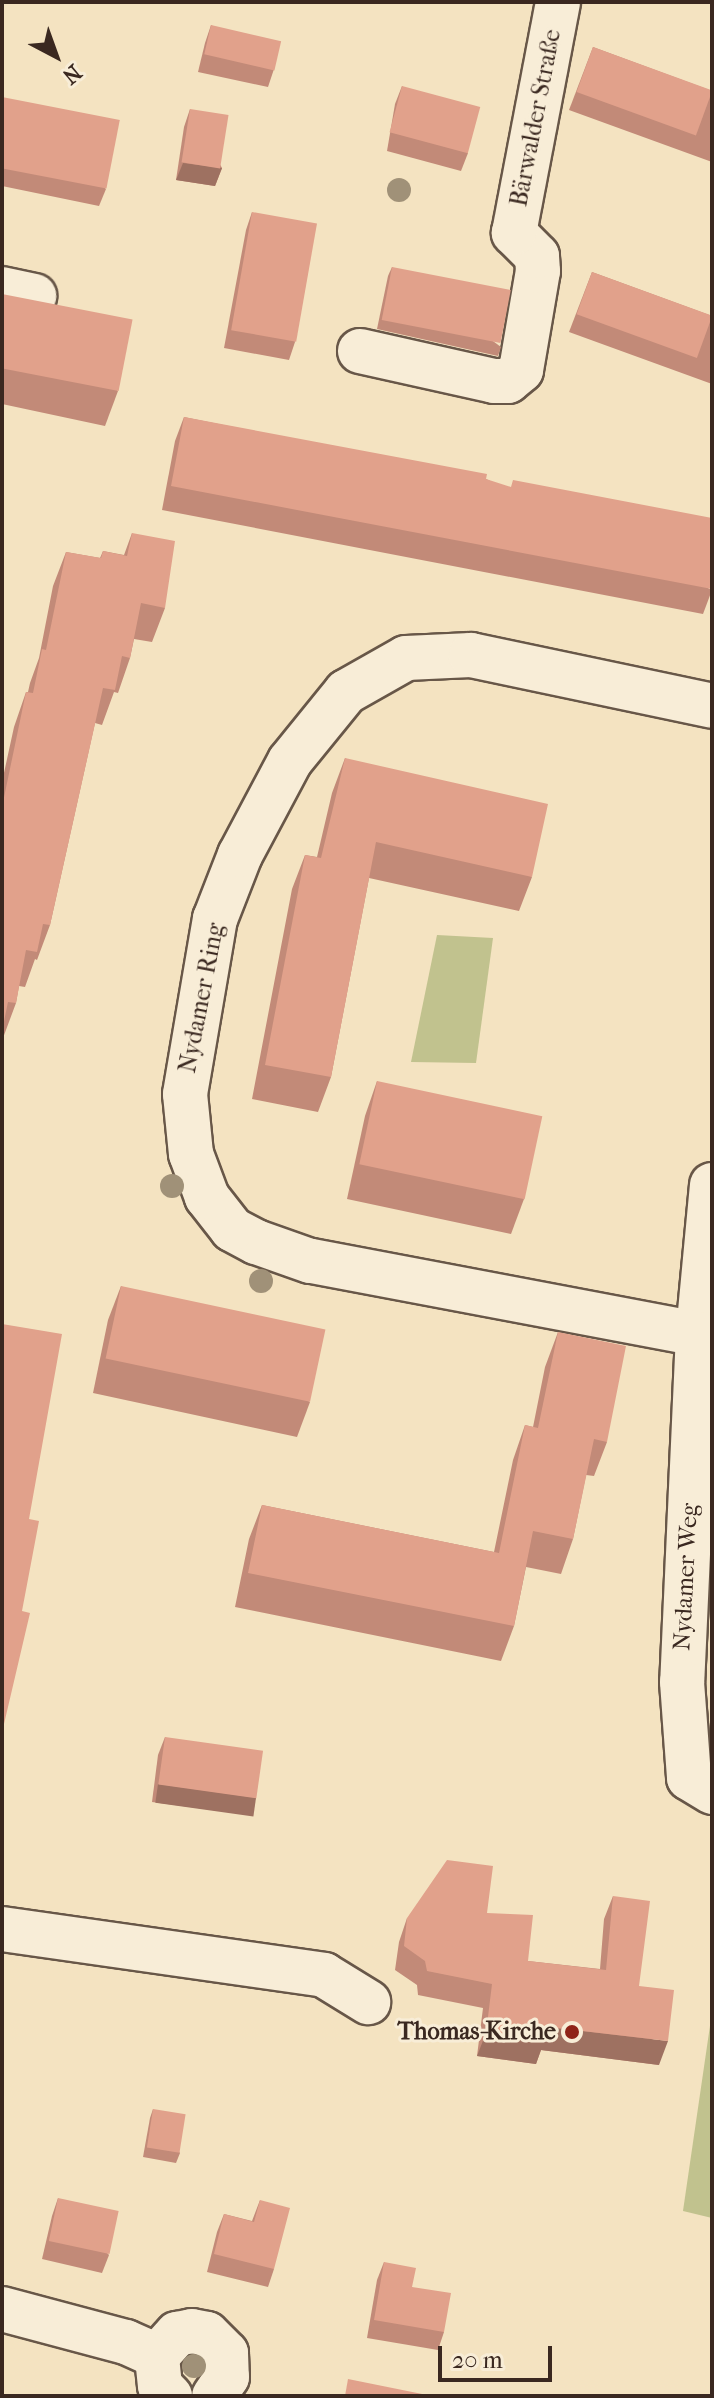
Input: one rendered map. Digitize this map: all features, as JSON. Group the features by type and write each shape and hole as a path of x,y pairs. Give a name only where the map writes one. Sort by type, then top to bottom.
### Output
{"street":[{"name":"Bärwalder Straße","path":"360,351 494,381 516,376 525,361 538,271 537,256 514,233 558,2"},
{"name":"Nydamer Ring","path":"698,1334 310,1261 256,1242 232,1229 207,1197 191,1154 185,1094 215,919 235,868 290,761 346,692 406,658 471,655 712,706"},
{"name":"Nydamer Weg","path":"712,1185 698,1334 682,1682 689,1778 712,1792"},
{"name":"Nydamer Weg","path":"682,1682 712,1715"},
{"path":"2,1929 324,1975 368,2002"},
{"path":"2,2309 126,2342 163,2376 177,2334 207,2334 219,2343 228,2365 214,2396"}],"green space":[{"path":"437,935 493,938 476,1063 411,1062"},
{"path":"712,2012 712,2218 683,2211"}],"building":[{"path":"211,25 281,41 274,70 204,54"},
{"path":"593,47 712,90 696,136 577,92"},
{"path":"402,86 480,107 468,153 390,132"},
{"path":"2,97 120,120 106,189 2,168"},
{"path":"190,109 229,115 220,168 182,162"},
{"path":"252,212 317,223 296,342 231,330"},
{"path":"392,267 511,290 500,343 382,320"},
{"path":"592,272 712,316 697,358 577,314"},
{"path":"2,294 133,319 119,391 2,368"},
{"path":"184,417 487,474 486,479 511,487 513,480 712,518 712,589 171,486"},
{"path":"132,533 175,541 165,608 141,603 130,658 122,656 115,690 103,688 50,925 43,924 37,952 26,950 16,1003 8,1002 2,1031 2,807 26,692 33,693 42,649 46,650 66,552 101,558 103,551 127,556"},
{"path":"345,758 548,804 532,877 376,842 331,1077 265,1065 305,855 321,858"},
{"path":"377,1081 542,1116 525,1199 359,1164"},
{"path":"121,1286 325,1329 310,1402 106,1358"},
{"path":"2,1324 62,1334 29,1519 39,1521 22,1611 30,1613 4,1724 2,1724"},
{"path":"558,1332 626,1346 607,1442 594,1439 573,1539 533,1531 514,1626 248,1573 262,1505 499,1553 525,1425 538,1428"},
{"path":"165,1737 263,1751 256,1798 158,1785"},
{"path":"447,1860 493,1866 487,1913 533,1915 528,1961 606,1970 613,1896 650,1901 639,1986 674,1990 668,2041 548,2027 545,2041 486,2033 492,1984 427,1971 425,1961 404,1946 407,1918"},
{"path":"153,2109 186,2114 179,2153 147,2148"},
{"path":"58,2198 119,2211 109,2254 49,2241"},
{"path":"260,2200 290,2208 274,2269 214,2254 224,2214 254,2222"},
{"path":"384,2262 416,2268 412,2287 451,2293 444,2332 374,2320"},
{"path":"348,2379 432,2396 345,2396"}],"place":[{"name":"Thomas-Kirche","path":"572,2032"}]}
